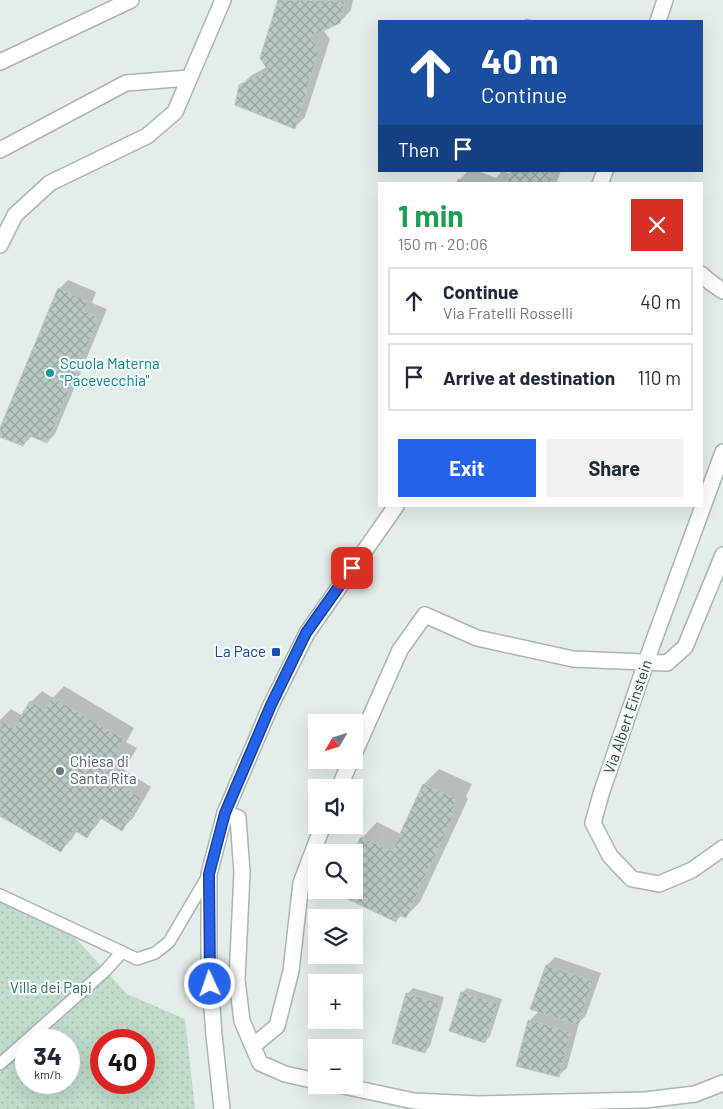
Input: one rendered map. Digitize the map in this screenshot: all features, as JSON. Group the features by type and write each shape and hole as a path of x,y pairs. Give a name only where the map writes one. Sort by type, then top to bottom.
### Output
{"street":[{"path":"0,62 131,0"},
{"path":"0,246 15,215 50,183 147,136 175,112 222,0"},
{"path":"658,20 665,0"},
{"path":"0,150 126,83 189,78"},
{"path":"703,276 723,291"},
{"name":"Via Albert Einstein","path":"723,452 647,661 601,794 593,823 610,856 632,879 659,884 692,870 723,848"},
{"path":"222,1109 209,967 209,874 225,813 271,705 306,633 395,507"},
{"path":"363,734 400,650 425,615 477,638 573,659 667,663 685,647 723,555"},
{"path":"225,813 238,818 242,872 237,980 242,1022 260,1062 285,1074 308,1079"},
{"path":"253,1046 277,1026 291,971 302,882 319,834"},
{"path":"363,1090 414,1101 478,1104 645,1100 695,1094 723,1083"}],"lane":[{"path":"0,895 137,959 155,953 169,942 209,874"},
{"path":"40,1029 106,971 122,952"},
{"path":"0,1064 15,1051"}],"green space":[{"name":"Villa dei Papi","path":"0,901 68,930 127,994 185,1019 195,1109 0,1109"}],"building":[{"path":"278,0 345,1 340,23 310,37 319,50 295,129 235,105 239,85 268,70 260,58"},
{"path":"511,172 555,172 551,182 507,182"},
{"name":"Scuola Materna \"Pacevecchia\"","path":"58,288 88,301 84,311 99,318 47,443 28,435 23,446 0,437 0,428"},
{"name":"Chiesa di Santa Rita","path":"52,697 124,739 116,753 127,760 114,781 141,798 122,831 99,817 87,838 74,830 61,852 0,816 0,720 14,728 30,701 45,710"},
{"path":"423,784 457,799 452,811 454,814 406,918 399,915 396,922 348,899 363,899 363,844 357,844 361,837 392,851"},
{"path":"546,965 593,981 578,1025 530,1009"},
{"path":"461,992 497,1004 485,1043 449,1031"},
{"path":"406,993 440,1003 425,1053 392,1043"},
{"path":"528,1020 571,1032 559,1077 516,1066"}],"place":[{"name":"Scuola Materna \"Pacevecchia\"","path":"50,373"},
{"name":"La Pace","path":"276,652"},
{"name":"Chiesa di Santa Rita","path":"60,771"}],"route":[{"path":"210,984 209,874 225,813 271,705 306,633 352,568"}]}
